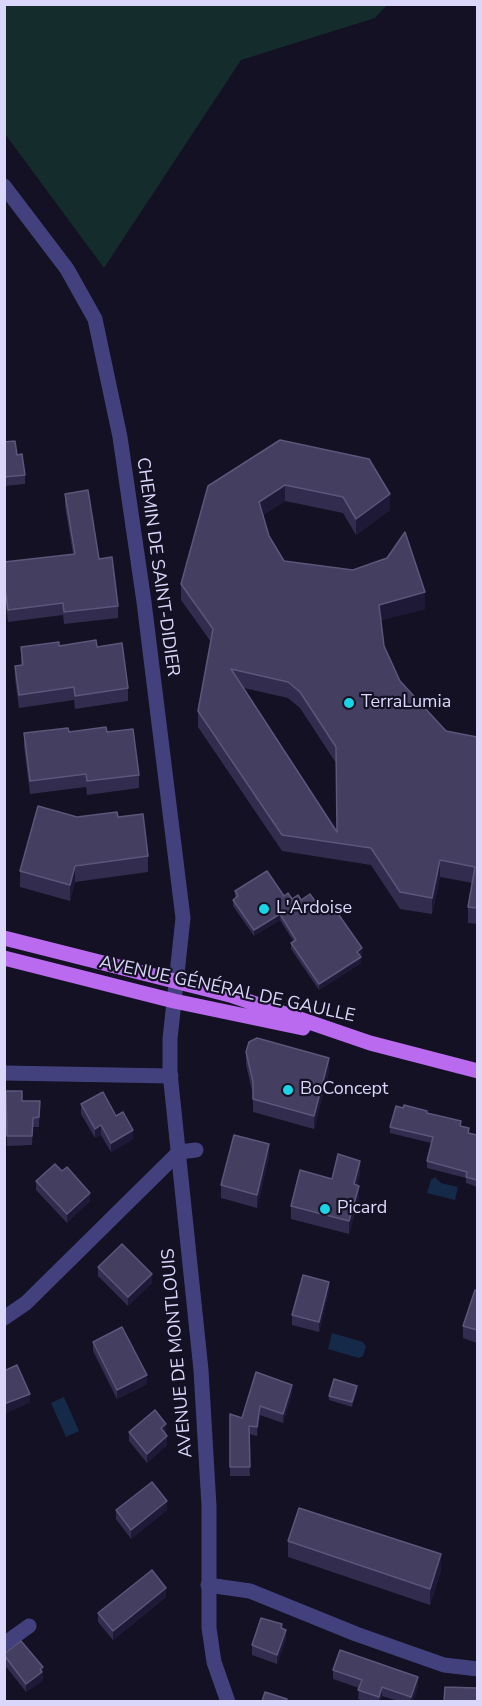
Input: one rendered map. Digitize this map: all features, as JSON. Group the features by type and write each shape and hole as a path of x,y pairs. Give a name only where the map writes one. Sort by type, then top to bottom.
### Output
{"main road":[{"name":"AVENUE GÉNÉRAL DE GAULLE","path":"4,938 230,995 361,1040"},
{"name":"AVENUE GÉNÉRAL DE GAULLE","path":"4,958 226,1012 361,1040"},
{"path":"361,1040 477,1071"}],"street":[{"name":"CHEMIN DE SAINT-DIDIER","path":"4,186 67,269 95,319 105,357 120,437 144,602 183,918 174,1000"},
{"name":"AVENUE DE MONTLOUIS","path":"174,1000 169,1047 201,1371 209,1506 209,1628 214,1662 228,1701"},
{"path":"4,1073 171,1076"},
{"path":"4,1318 26,1304 179,1152 196,1150"},
{"path":"208,1585 250,1591 356,1634 444,1665 477,1669"},
{"path":"4,1644 29,1626"}],"green space":[{"path":"4,5 387,5 375,18 241,60 104,268 5,134"}],"water":[{"path":"435,1177 441,1183 458,1187 455,1200 427,1193 431,1180"},
{"path":"332,1333 363,1342 366,1346 363,1356 359,1358 328,1349"},
{"path":"64,1397 79,1431 66,1437 51,1403"}],"building":[{"path":"280,440 369,459 390,494 356,519 343,497 285,485 259,502 269,536 284,561 353,570 387,558 405,532 425,592 379,605 384,646 400,681 446,731 477,737 477,908 468,907 475,867 440,860 432,898 400,892 371,848 282,835 198,711 213,629 181,584 208,486","holes":["231,669 288,682 300,692 336,747 337,832"]},
{"path":"15,441 17,455 22,454 25,475 4,477 4,442"},
{"path":"88,490 99,559 112,557 118,606 64,612 63,603 8,610 4,562 75,554 65,494"},
{"path":"96,640 97,647 122,643 128,688 75,696 74,687 19,695 15,666 23,665 21,647 59,642 59,646"},
{"path":"106,727 107,732 133,729 139,775 87,781 86,774 30,781 24,733 68,728 69,732"},
{"path":"38,806 77,817 117,812 118,817 143,814 148,856 75,866 70,885 20,871"},
{"path":"267,871 284,896 288,893 292,899 298,895 301,900 310,894 324,914 334,908 362,948 357,952 361,957 319,984 291,943 296,940 280,914 254,930 233,900 238,896 235,891"},
{"name":"BoConcept","path":"257,1038 329,1058 314,1116 253,1099 253,1082 246,1052 249,1042"},
{"path":"6,1091 22,1091 22,1101 40,1101 39,1117 33,1118 32,1136 7,1136"},
{"path":"103,1092 116,1116 123,1112 133,1130 111,1143 101,1125 95,1129 81,1104"},
{"path":"404,1105 461,1121 460,1126 469,1128 468,1133 477,1135 477,1180 466,1177 467,1172 427,1161 433,1137 390,1127 396,1106 403,1108"},
{"path":"234,1135 269,1144 257,1195 221,1185"},
{"name":"Picard","path":"338,1154 360,1161 354,1184 359,1186 349,1221 291,1206 300,1170 332,1179"},
{"path":"55,1164 62,1171 67,1167 90,1193 67,1214 36,1181"},
{"path":"122,1244 152,1274 128,1297 98,1267"},
{"path":"303,1275 329,1282 319,1322 292,1315"},
{"path":"475,1290 477,1291 477,1330 463,1326"},
{"path":"122,1327 147,1375 117,1390 93,1342"},
{"path":"17,1365 30,1394 4,1404 4,1371"},
{"path":"256,1372 292,1385 283,1414 260,1406 257,1427 249,1426 250,1467 230,1467 230,1414 242,1418"},
{"path":"334,1379 357,1386 352,1402 329,1396"},
{"path":"155,1410 166,1424 161,1428 167,1436 147,1454 129,1432"},
{"path":"152,1482 167,1501 131,1530 116,1510"},
{"path":"299,1508 441,1554 430,1589 288,1541"},
{"path":"152,1570 166,1588 113,1631 98,1613"},
{"path":"261,1618 282,1624 281,1628 286,1630 277,1655 252,1645"},
{"path":"21,1641 43,1667 40,1669 42,1672 26,1684 4,1655"},
{"path":"340,1650 418,1677 411,1697 382,1687 379,1697 358,1690 362,1680 333,1670"},
{"path":"445,1687 477,1688 477,1701 444,1701"},
{"path":"265,1692 287,1699 286,1701 262,1701"}],"place":[{"name":"TerraLumia","path":"349,703"},
{"name":"L'Ardoise","path":"264,909"},
{"name":"BoConcept","path":"288,1090"},
{"name":"Picard","path":"325,1209"}]}
